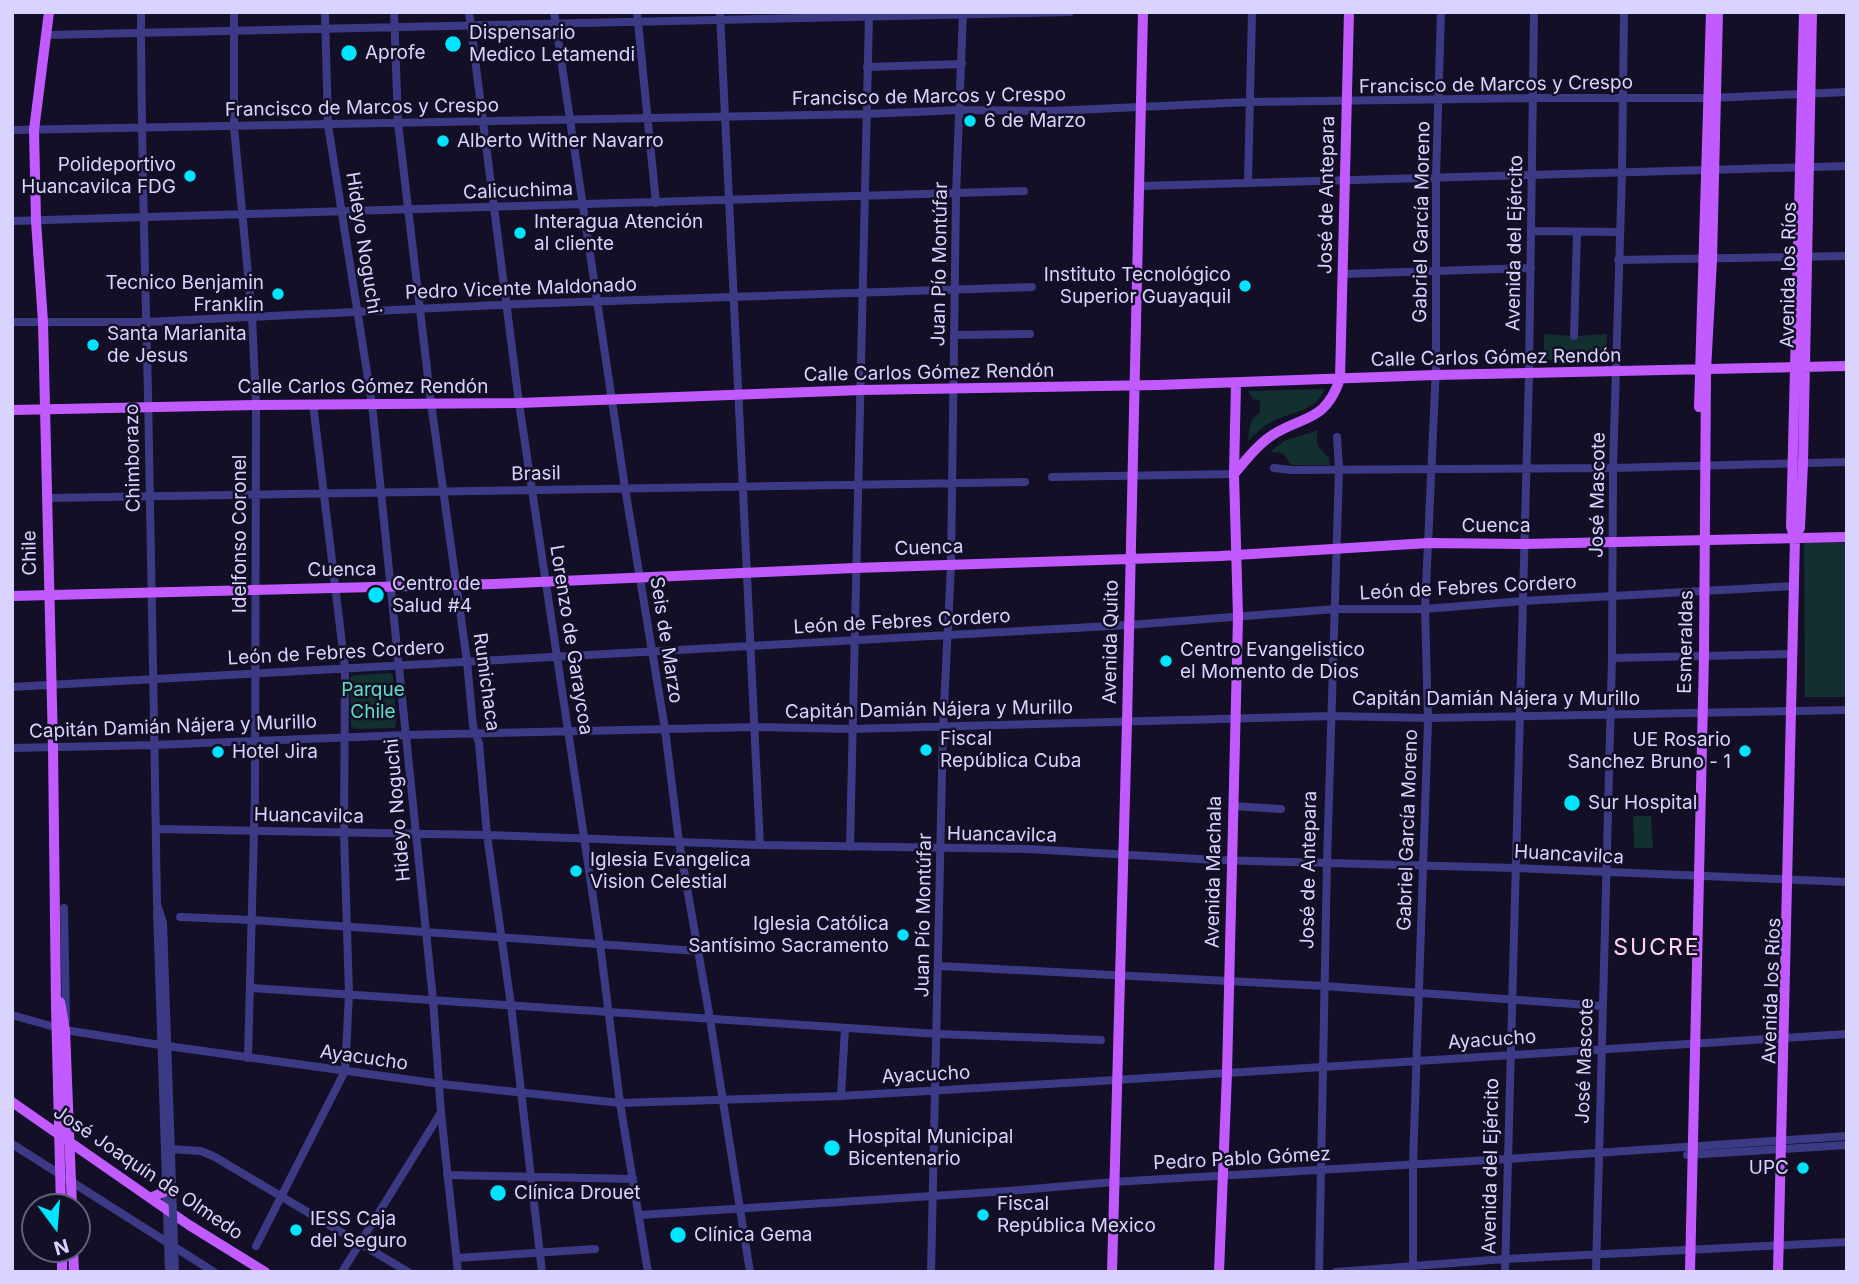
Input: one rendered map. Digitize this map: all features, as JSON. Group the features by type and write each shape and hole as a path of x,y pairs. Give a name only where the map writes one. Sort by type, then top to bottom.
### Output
{"main road":[{"name":"Chile","path":"49,12 34,130 36,220 43,322 48,595 56,747 61,1014 65,1030 71,1193"},
{"name":"Avenida Quito","path":"1112,1272 1141,186 1143,12"},
{"name":"José de Antepara","path":"1340,379 1349,12"},
{"name":"Esmeraldas","path":"1711,12 1713,98"},
{"name":"Esmeraldas","path":"1684,1272 1690,1151 1701,656 1702,370 1718,12"},
{"name":"Avenida los Ríos","path":"1804,12 1807,93"},
{"name":"Avenida los Ríos","path":"1778,1272 1781,1246 1790,881 1793,586 1795,538 1800,528 1798,463 1802,258 1812,12"},
{"name":"Calle Carlos Gómez Rendón","path":"12,410 519,403 861,390 1135,386 1435,375 1847,366"},
{"path":"1234,474 1264,440 1311,418 1321,410 1336,390 1340,379"},
{"name":"Avenida Machala","path":"1219,1272 1227,1073 1238,617 1234,474 1236,383"},
{"name":"Cuenca","path":"12,596 456,585 1236,555 1429,543 1524,544 1847,537"},
{"name":"Chile","path":"56,747 56,1006 61,1193"},
{"name":"José Joaquín de Olmedo","path":"12,1102 166,1209 265,1272"},
{"path":"150,1198 166,1191"},
{"name":"Avenida los Ríos","path":"1781,1246 1784,1272"},
{"name":"Esmeraldas","path":"1687,1251 1690,1272"}],"street":[{"name":"Chimborazo","path":"141,12 142,217 160,1045 169,1272"},
{"name":"Idelfonso Coronel","path":"234,12 234,127 243,214 256,405 256,673 248,1058"},
{"name":"Hideyo Noguchi","path":"325,12 328,125 359,311 382,492 458,1272"},
{"name":"Rumichaca","path":"394,12 398,123 431,403 445,491 473,726 478,743 487,835 511,1005 542,1272"},
{"name":"Lorenzo de Garaycoa","path":"469,12 519,403 600,944 620,1104 648,1272"},
{"name":"Seis de Marzo","path":"554,12 625,488 665,729 679,842 750,1272"},
{"path":"47,35 556,24 637,17 962,13 1048,16 1070,12"},
{"path":"1248,182 1252,12"},
{"name":"Gabriel García Moreno","path":"1413,1269 1413,1164 1428,718 1425,609 1435,375 1436,176 1441,12"},
{"name":"Avenida del Ejército","path":"1505,1272 1533,230 1534,12"},
{"name":"José Mascote","path":"1596,1272 1612,658 1624,12"},
{"name":"Juan Pío Montúfar","path":"931,1272 943,727 951,565 950,482 962,13"},
{"path":"850,847 869,14"},
{"path":"721,16 760,845"},
{"path":"637,17 656,203"},
{"path":"867,67 962,64"},
{"name":"Francisco de Marcos y Crespo","path":"12,130 960,110 1051,111 1250,102 1713,98 1847,92"},
{"path":"1141,186 1847,166"},
{"name":"Calicuchima","path":"12,221 1024,191"},
{"path":"1533,230 1619,232"},
{"path":"1574,336 1577,232"},
{"path":"1618,260 1847,256"},
{"path":"1342,274 1531,268"},
{"name":"Pedro Vicente Maldonado","path":"12,322 146,321 506,304 1032,287"},
{"path":"954,335 1030,334"},
{"path":"256,1246 345,1071 349,994 344,833 345,668 313,404"},
{"name":"José de Antepara","path":"1319,1272 1327,862 1336,609 1339,469 1337,437"},
{"path":"1274,468 1526,469 1847,462"},
{"path":"1052,477 1234,474"},
{"name":"Brasil","path":"47,498 1025,482"},
{"name":"León de Febres Cordero","path":"12,687 53,681 152,679 1129,625 1336,609 1425,609 1793,586"},
{"path":"1612,658 1792,653"},
{"name":"Capitán Damián Nájera y Murillo","path":"12,748 756,727 851,729 1331,716 1428,718 1847,710"},
{"path":"1233,806 1281,809"},
{"name":"Huancavilca","path":"156,829 487,835 760,845 1029,849 1231,861 1515,868 1847,882"},
{"name":"Chimborazo","path":"157,904 163,923 175,1272"},
{"name":"Chile","path":"64,908 67,1014 65,1030"},
{"path":"180,918 252,920 698,951"},
{"path":"939,966 1324,986 1602,1006"},
{"path":"251,988 938,1034 1101,1040"},
{"name":"Ayacucho","path":"12,1014 65,1030 160,1045 440,1084 620,1104 841,1096 1847,1034"},
{"path":"841,1096 845,1028"},
{"path":"342,1272 441,1112"},
{"name":"Pedro Pablo Gómez","path":"1782,1146 1847,1136"},
{"path":"12,1144 214,1272"},
{"name":"Pedro Pablo Gómez","path":"639,1215 1598,1152 1847,1145"},
{"path":"164,1149 201,1151 408,1272"},
{"path":"447,1175 633,1178"},
{"path":"1336,1272 1413,1269 1505,1259 1847,1242"},
{"path":"457,1258 595,1249"}],"green space":[{"path":"1544,334 1607,334 1606,358 1544,360"},
{"path":"1325,389 1316,402 1271,422 1248,441 1251,421 1260,413 1260,401 1253,399 1248,391"},
{"path":"1318,430 1318,445 1329,457 1329,465 1291,465 1283,453 1270,452 1284,441"},
{"path":"1804,543 1847,543 1847,697 1805,697"},
{"name":"Parque Chile","path":"389,673 393,675 396,725 394,728 354,729 351,726 350,677"},
{"path":"1633,816 1651,816 1653,848 1634,848"}],"place":[{"name":"Dispensario Medico Letamendi","path":"453,44"},
{"name":"Aprofe","path":"349,53"},
{"name":"6 de Marzo","path":"970,121"},
{"name":"Alberto Wither Navarro","path":"443,141"},
{"name":"Polideportivo Huancavilca FDG","path":"190,176"},
{"name":"Interagua Atención al cliente","path":"520,233"},
{"name":"Instituto Tecnológico Superior Guayaquil","path":"1245,286"},
{"name":"Tecnico Benjamin Franklin","path":"278,294"},
{"name":"Santa Marianita de Jesus","path":"93,345"},
{"name":"Centro de Salud #4","path":"376,595"},
{"name":"Centro Evangelistico el Momento de Dios","path":"1166,661"},
{"name":"Fiscal República Cuba","path":"926,750"},
{"name":"UE Rosario Sanchez Bruno - 1","path":"1745,751"},
{"name":"Hotel Jira","path":"218,752"},
{"name":"Sur Hospital","path":"1572,803"},
{"name":"Iglesia Evangelica Vision Celestial","path":"576,871"},
{"name":"Iglesia Católica Santísimo Sacramento","path":"903,935"},
{"name":"Hospital Municipal Bicentenario","path":"832,1148"},
{"name":"UPC","path":"1803,1168"},
{"name":"Clínica Drouet","path":"498,1193"},
{"name":"Fiscal República Mexico","path":"983,1215"},
{"name":"IESS Caja del Seguro","path":"296,1230"},
{"name":"Clínica Gema","path":"678,1235"}],"district":[{"name":"SUCRE","path":"1657,948"}]}
